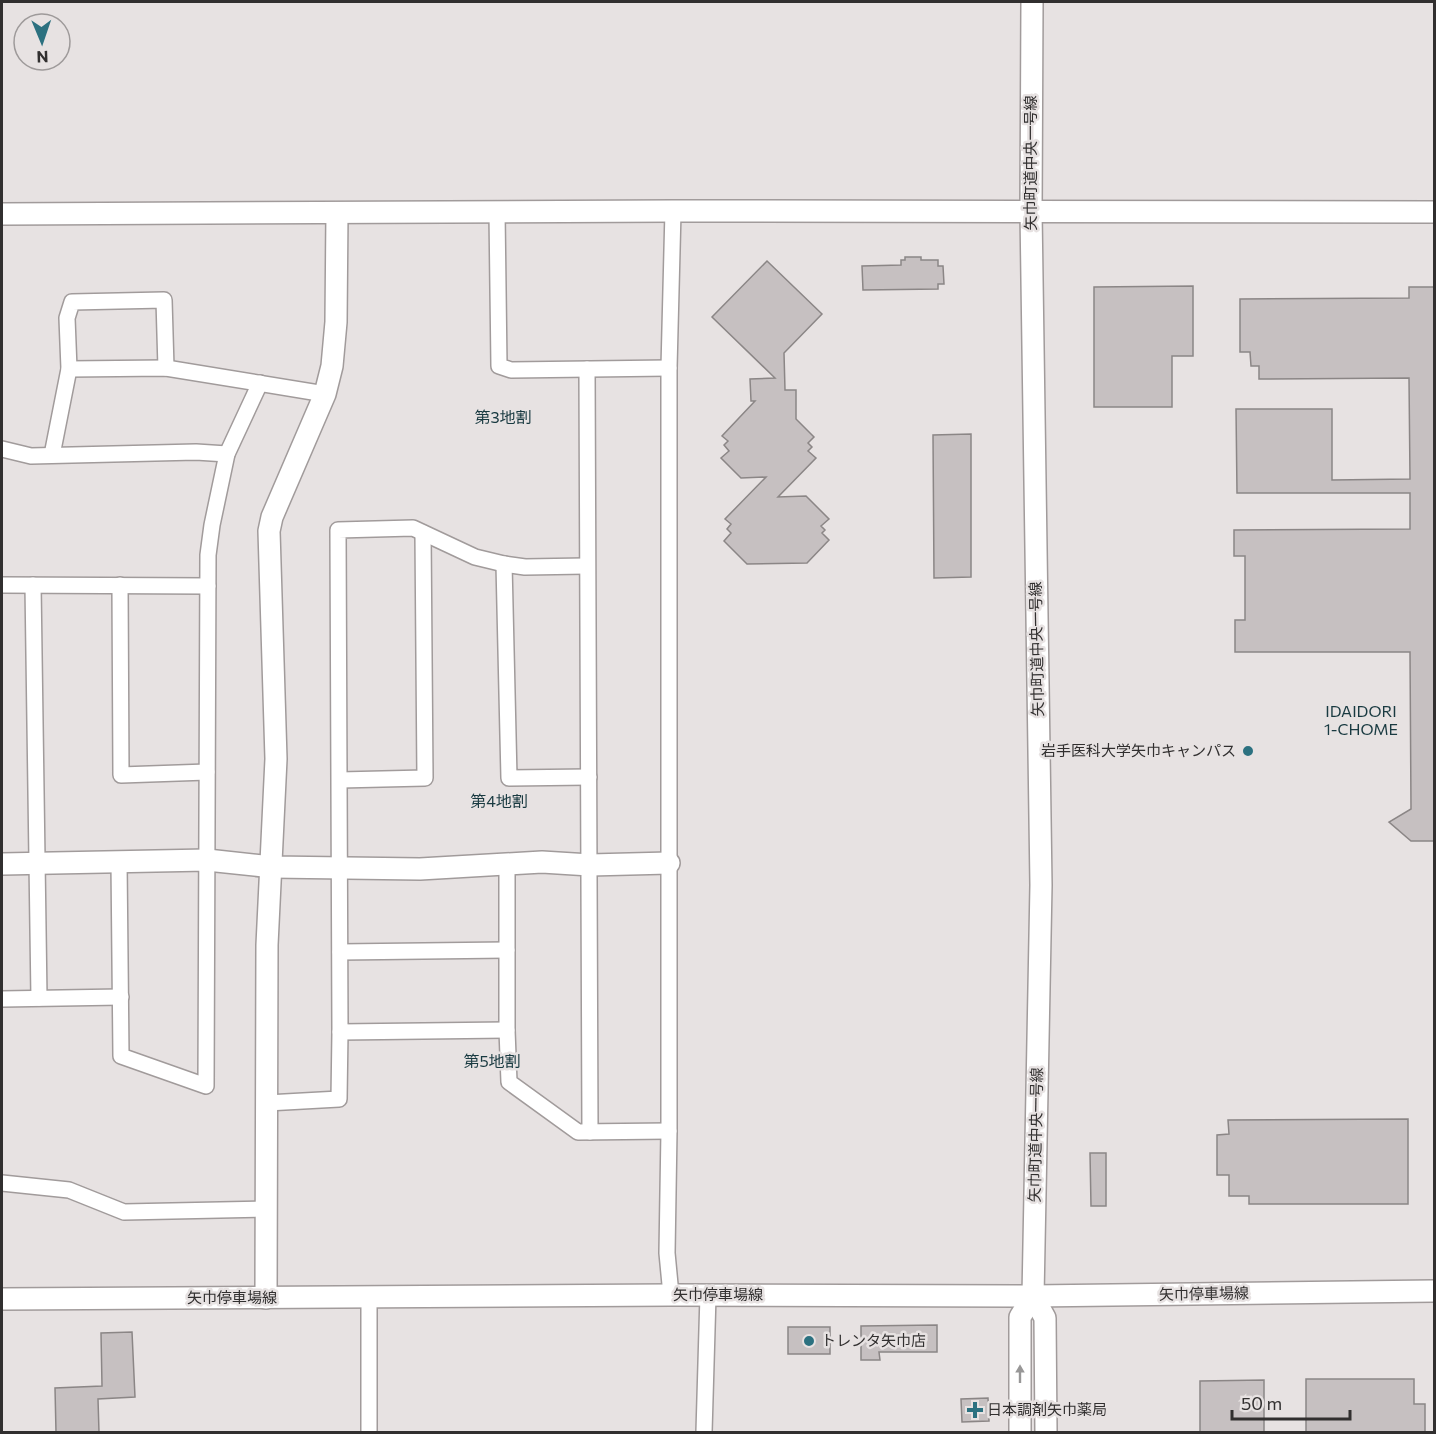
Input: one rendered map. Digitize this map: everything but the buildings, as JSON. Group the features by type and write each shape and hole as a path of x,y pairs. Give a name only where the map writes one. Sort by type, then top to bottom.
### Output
{"street":[{"name":"矢巾町道中央一号線","path":"1020,1432 1020,1317 1033,1296 1041,885 1031,212 1032,2"},
{"path":"671,1295 667,1253 669,368 673,211"},
{"path":"2,214 673,211 1434,212"},
{"path":"497,212 499,366 512,370 669,368"},
{"path":"266,1298 267,945 276,759 269,531 272,517 325,394 332,366 336,322 337,213"},
{"path":"52,455 69,369 67,318 72,302 164,300 166,368"},
{"path":"69,369 166,368 325,394"},
{"path":"587,369 590,1132"},
{"path":"119,862 121,1056 206,1086 208,555 227,454 260,383"},
{"path":"2,449 31,456 196,452 227,454"},
{"path":"267,1103 339,1099 338,530 413,528 475,557 504,564 525,567 586,566"},
{"path":"340,780 425,778 423,533"},
{"path":"504,564 509,778 589,777"},
{"path":"2,585 208,586"},
{"path":"33,585 39,998"},
{"path":"120,585 121,775 207,772"},
{"path":"2,864 207,860 272,867 420,869 542,862 590,865 669,863"},
{"path":"507,864 509,1082 578,1132 669,1131"},
{"path":"340,952 507,950"},
{"path":"2,999 121,997"},
{"path":"340,1032 507,1030"},
{"path":"2,1183 69,1190 124,1212 266,1209"},
{"name":"矢巾停車場線","path":"2,1299 671,1295 1033,1296 1434,1292"},
{"path":"704,1432 708,1295"},
{"name":"矢巾町道中央一号線","path":"1033,1296 1046,1318 1046,1432"},
{"path":"369,1298 369,1432"}],"place":[{"name":"岩手医科大学矢巾キャンパス","path":"1248,751"},
{"name":"トレンタ矢巾店","path":"809,1341"},
{"name":"日本調剤矢巾薬局","path":"975,1410"}],"district":[{"name":"第3地割","path":"503,417"},
{"name":"IDAIDORI 1-CHOME","path":"1361,720"},
{"name":"第4地割","path":"499,801"},
{"name":"第5地割","path":"492,1061"}]}
